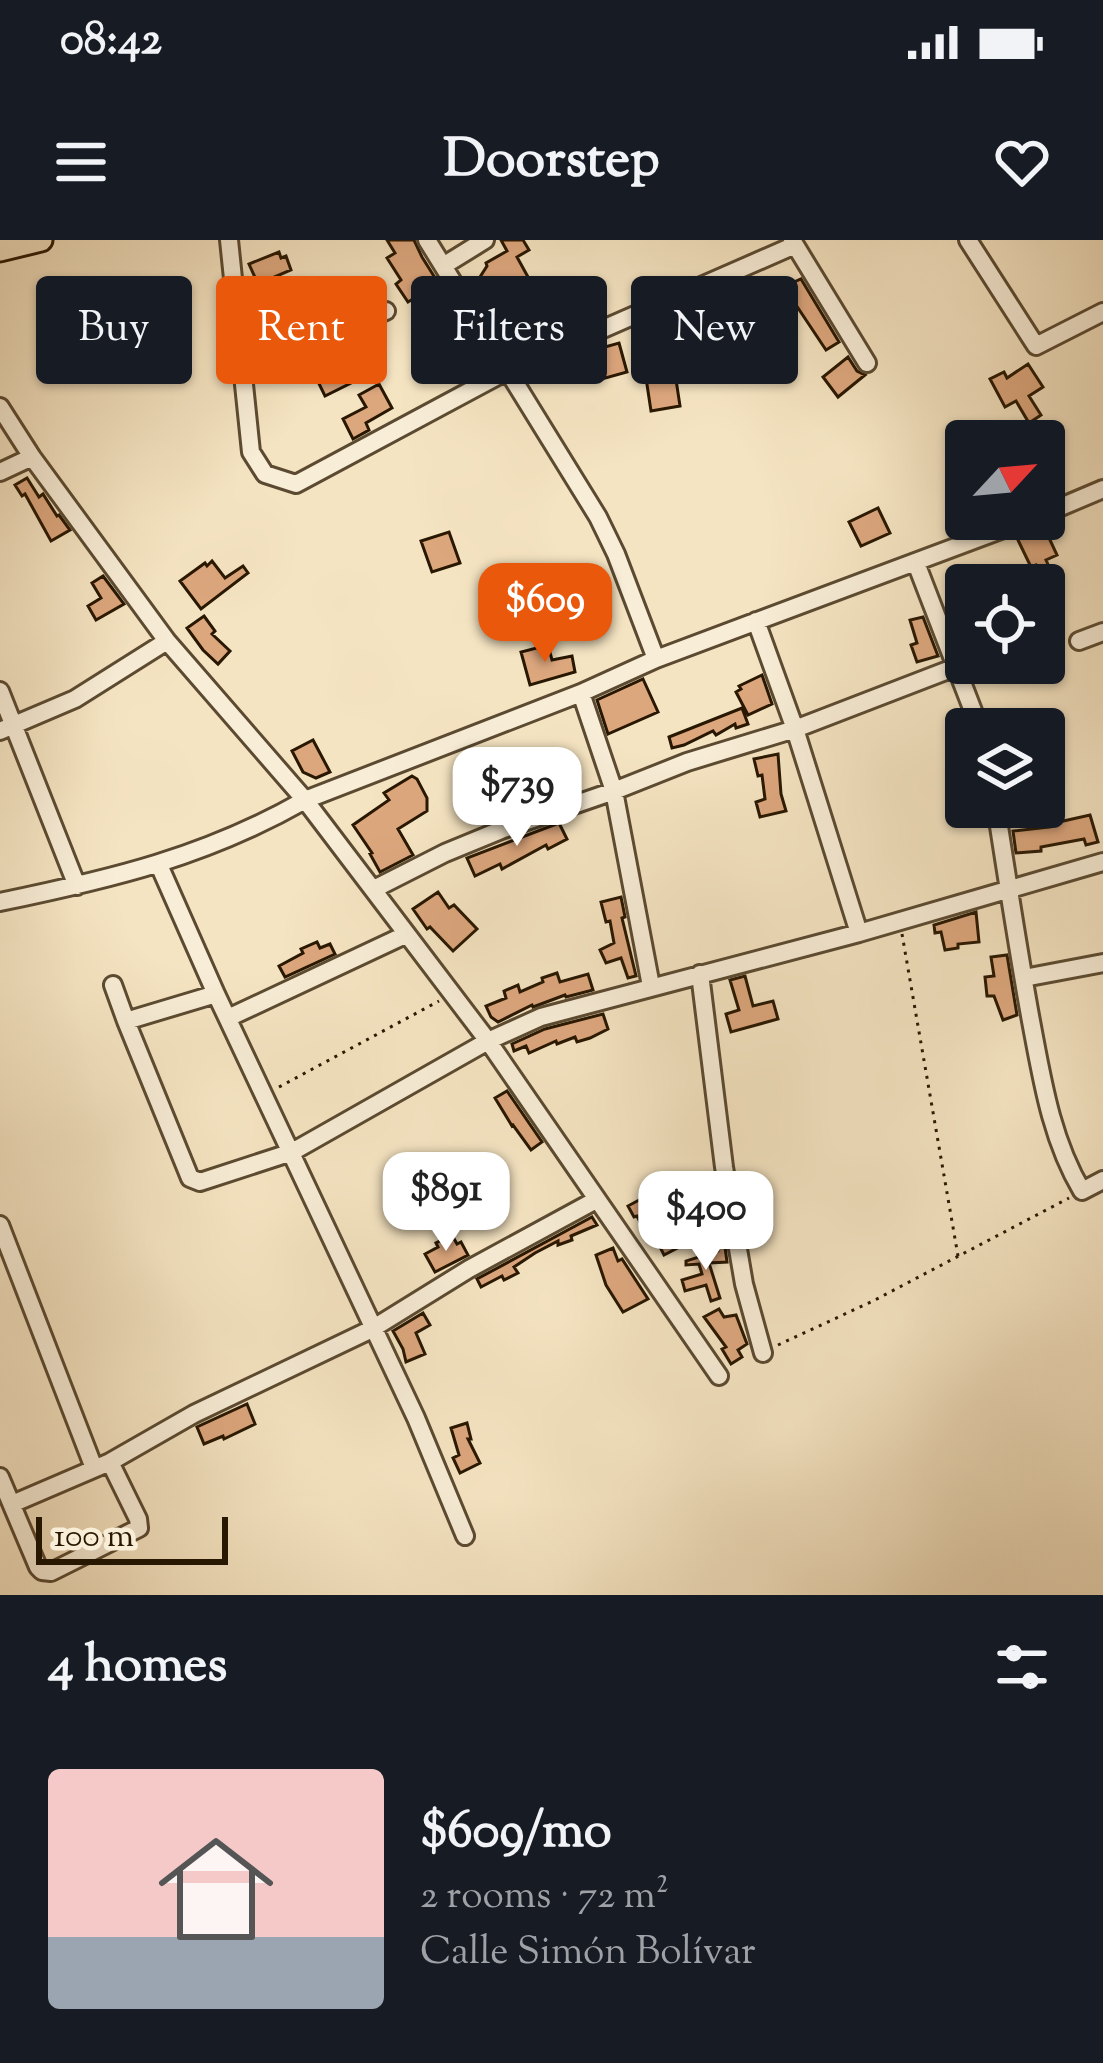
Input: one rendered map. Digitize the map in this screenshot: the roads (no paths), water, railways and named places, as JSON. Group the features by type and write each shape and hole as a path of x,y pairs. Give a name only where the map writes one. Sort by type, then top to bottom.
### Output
{"main road":[{"path":"0,250 41,240"}],"street":[{"path":"230,240 234,276"},
{"path":"427,240 449,276"},
{"path":"443,266 485,240"},
{"path":"968,240 1036,346 1103,312"},
{"path":"607,326 793,243 867,363"},
{"path":"245,384 251,452 265,474 296,484 483,384"},
{"path":"515,384 598,517 656,659"},
{"path":"0,407 167,640 305,800 488,1041 719,1376"},
{"path":"0,472 32,457"},
{"path":"1065,505 1103,489"},
{"path":"0,902 159,865 267,822 305,800 656,659 976,540"},
{"path":"916,563 945,638"},
{"path":"756,621 859,933"},
{"path":"1079,641 1103,632"},
{"path":"7,728 75,699 167,640"},
{"path":"374,890 501,830 687,762 795,729 945,671"},
{"path":"0,691 7,728 77,886"},
{"path":"581,693 614,791 651,986"},
{"path":"999,828 1048,1103 1067,1166 1082,1191 1103,1180"},
{"path":"112,985 190,1178 200,1182 292,1152 488,1041 542,1017 1103,862"},
{"path":"159,865 416,1418 465,1536"},
{"path":"228,1018 405,935"},
{"path":"1024,978 1103,963"},
{"path":"700,974 724,1167 763,1352"},
{"path":"126,1022 216,994"},
{"path":"12,1504 102,1465 194,1414 372,1330 469,1269 596,1200"},
{"path":"0,1226 102,1465 138,1519 139,1528 45,1572 38,1567 0,1477"}]}
